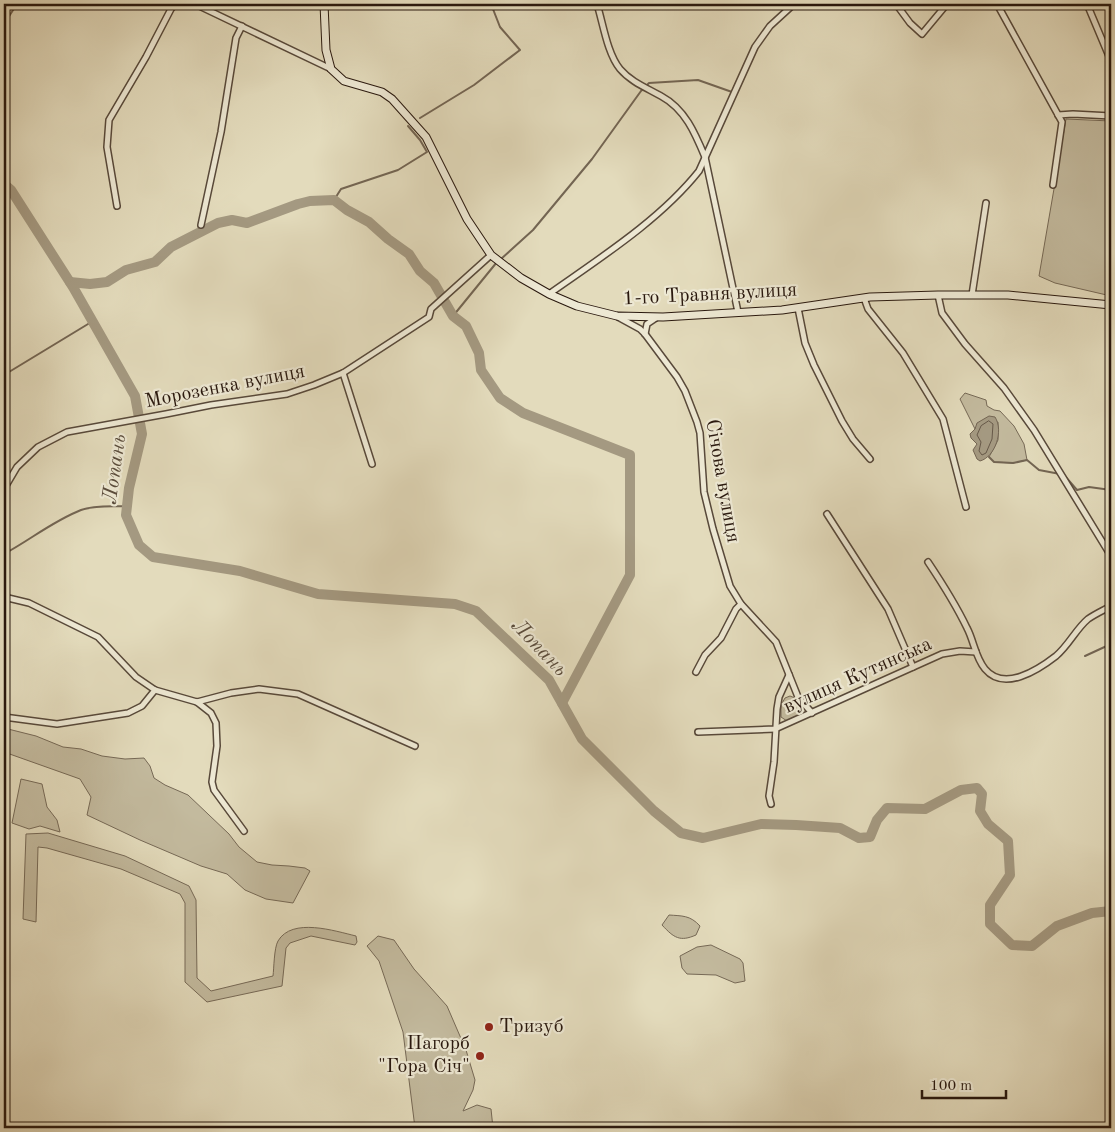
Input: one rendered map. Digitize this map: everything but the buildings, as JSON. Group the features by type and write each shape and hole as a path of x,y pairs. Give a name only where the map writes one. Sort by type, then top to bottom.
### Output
{"street":[{"path":"117,206 107,147 109,120 174,4"},
{"name":"1-го Травня вулиця","path":"195,4 331,69 344,82 382,92 392,99 426,137 466,219 491,255 520,278 549,294 578,306 617,316 658,317 798,308 864,298 938,295 1008,296 1111,305"},
{"path":"324,4 326,50 331,69"},
{"path":"597,4 610,48 620,68 638,84 662,96 679,108 697,138 705,157 738,312"},
{"path":"549,294 651,219 689,184 699,171 756,47 770,26 794,4"},
{"path":"896,4 910,23 922,34 947,4"},
{"path":"997,4 1062,122 1053,185"},
{"path":"1087,4 1111,61"},
{"path":"200,225 221,132 236,38 242,26"},
{"path":"1058,115 1111,116"},
{"path":"972,295 986,203"},
{"name":"Морозенка вулиця","path":"4,489 17,467 38,447 67,432 211,405 287,394 343,372 429,317 431,309 491,255"},
{"path":"938,295 942,313 965,344 1004,388 1034,430 1111,556"},
{"path":"864,298 868,309 903,353 943,419 966,507"},
{"path":"798,308 805,343 814,364 842,421 853,439 870,458"},
{"name":"Січова вулиця","path":"617,316 640,329 645,334 677,377 694,413 700,433 704,492 730,586 741,604 776,642 798,698 812,713"},
{"path":"645,334 647,324 658,317"},
{"path":"343,372 372,464"},
{"path":"826,514 888,609 913,667"},
{"path":"928,562 955,604 985,669 992,676 1004,680 1017,678 1054,657 1065,648 1088,620 1111,606"},
{"path":"4,597 29,603 98,637 136,677 155,690 197,702 211,713 216,723 217,746 212,782 214,790 244,831"},
{"path":"696,672 706,655 721,638 736,609 741,604"},
{"name":"вулиця Кутянська","path":"698,732 775,729 942,654 960,651 976,652"},
{"path":"771,804 769,796 774,762 775,729 779,697 789,675"},
{"path":"197,702 231,693 258,689 298,694 415,746"},
{"path":"4,717 57,724 128,713 142,706 155,690"}],"shaded area":[{"path":"1066,119 1111,121 1111,296 1055,283 1039,276"},
{"path":"965,393 986,400 987,406 1000,411 1014,426 1024,444 1027,460 1013,463 994,462 989,457 998,440 998,422 975,429 960,399"},
{"path":"790,696 795,698 802,710 799,715 787,721 781,717 781,705 785,698"},
{"path":"4,728 36,736 63,747 81,749 102,756 125,759 144,758 150,766 154,778 188,795 229,834 239,847 257,862 305,868 310,871 293,903 266,899 245,890 227,874 201,866 87,815 91,797 80,779 4,752"},
{"path":"21,779 42,784 47,807 57,820 60,832 40,826 29,829 12,823"},
{"path":"48,833 125,856 189,886 196,900 197,978 211,991 273,976 278,941 293,929 326,929 356,936 357,942 355,945 311,936 290,943 286,948 282,986 207,1002 185,982 185,903 180,894 121,869 38,847 36,922 23,919 26,834"},
{"path":"669,915 686,917 696,922 700,926 696,935 686,938 674,936 662,925"},
{"path":"378,936 394,940 414,969 447,1006 466,1050 475,1080 473,1090 463,1111 477,1105 491,1109 493,1128 415,1128 403,1032 379,961 367,946"},
{"path":"711,945 740,959 743,963 745,981 735,983 716,975 687,974 682,968 680,956 697,947"}],"water":[{"path":"989,416 995,417 998,423 998,436 994,449 985,459 980,461 973,450 977,444 970,434 975,429 977,423"}],"waterway":[{"path":"4,24 17,4"},
{"path":"420,118 474,85 520,50 500,27 491,4"},
{"path":"501,259 533,230 592,159 641,91 649,83 698,80 732,92 737,81"},
{"path":"334,200 341,189 398,170 427,152 408,126"},
{"name":"Лопань","path":"4,184 11,190 73,287 135,396 142,434 129,488 126,515 139,545 153,557 240,571 318,594 455,604 476,611 549,680 582,739 654,811 681,833 703,838 761,824 840,828 859,838 870,837 877,820 887,808 925,809 961,790 977,788 982,794 980,811 988,824 1008,841 1010,875 990,905 990,924 1012,945 1032,946 1057,926 1092,913 1111,911"},
{"path":"70,282 90,284 107,282 126,270 155,262 171,247 218,223 232,220 247,223 310,201 334,200 347,210 369,222 409,254 420,271 434,283 453,316 466,326 479,353 481,370 500,398 523,413 630,455 630,575 562,703"},
{"path":"453,316 497,262"},
{"path":"4,375 93,321"},
{"path":"989,457 994,462 1013,463 1027,460 1039,470 1060,474"},
{"path":"1064,475 1077,490 1089,487 1111,490"},
{"path":"4,554 61,520 86,508 127,506"},
{"path":"1085,656 1111,644"}],"place":[{"name":"Тризуб","path":"489,1027"},
{"name":"Пагорб \"Гора Січ\"","path":"480,1056"}]}
